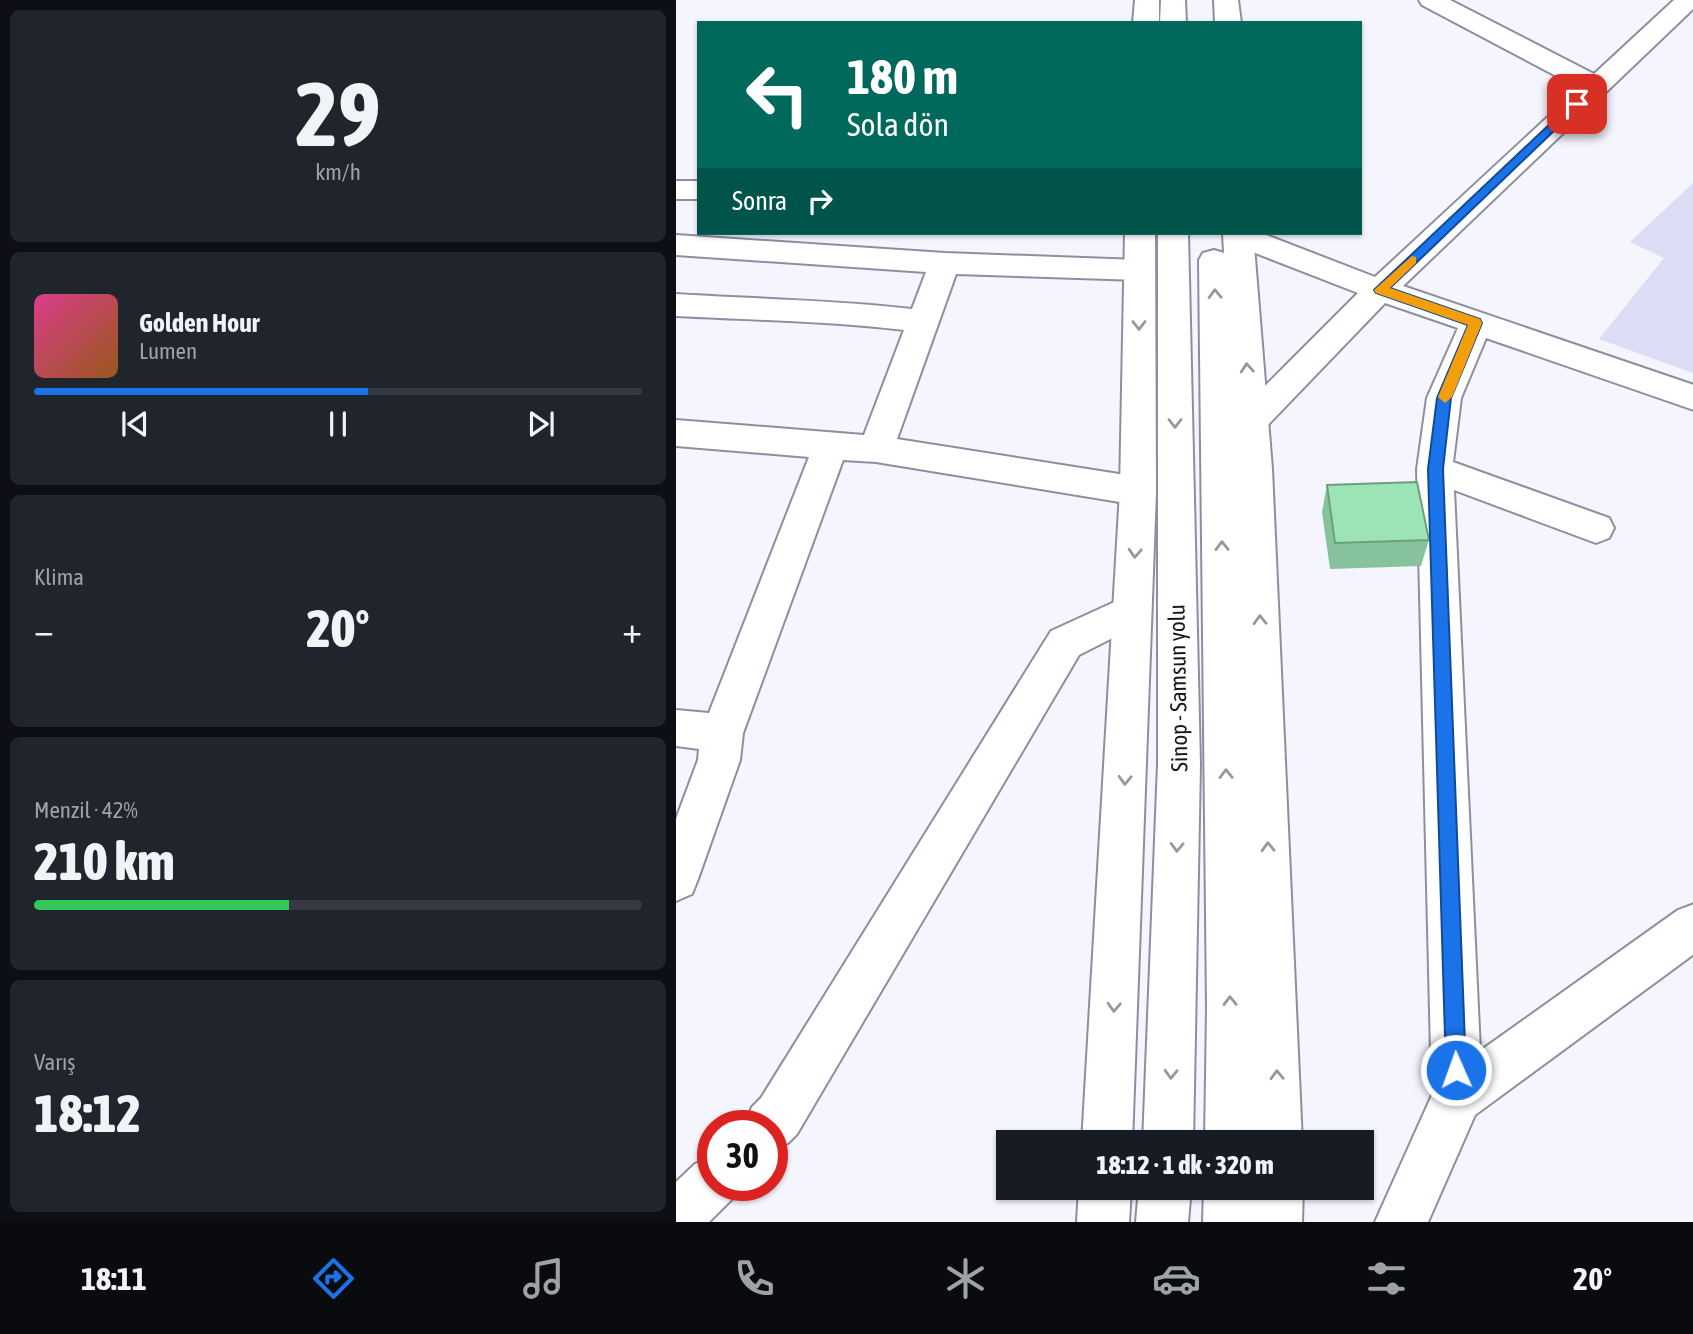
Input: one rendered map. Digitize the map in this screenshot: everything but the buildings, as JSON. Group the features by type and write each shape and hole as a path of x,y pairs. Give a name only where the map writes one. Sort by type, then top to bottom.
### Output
{"main road":[{"path":"1146,21 1147,0"},
{"path":"1173,0 1173,21"},
{"path":"1205,0 1206,21"},
{"path":"1227,0 1228,21"},
{"path":"1431,0 1596,86"},
{"path":"1251,421 1380,290 1596,86 1679,2"},
{"path":"676,190 697,190"},
{"name":"Sinop - Samsun yolu","path":"1168,1130 1179,764 1174,235"},
{"path":"1230,235 1251,421 1277,1130"},
{"name":"Sinop - Samsun yolu","path":"1230,235 1230,1130"},
{"path":"1235,235 1380,290 1693,398"},
{"path":"676,245 945,263 1139,252 1138,491 1108,1130"},
{"path":"876,449 945,263"},
{"path":"676,305 799,312 837,311 923,321"},
{"path":"1401,1222 1457,1097 1435,469 1444,398 1476,323"},
{"path":"676,433 876,449 1138,491"},
{"path":"676,879 719,760 722,733 831,445"},
{"path":"1435,469 1596,528"},
{"path":"783,1110 1065,643 1132,610"},
{"path":"676,728 722,733"},
{"path":"1457,1097 1693,926"},
{"path":"677,1219 697,1198"},
{"path":"1103,1222 1104,1200"},
{"path":"1162,1222 1164,1200"},
{"path":"1229,1222 1230,1200"},
{"path":"1276,1222 1277,1200"}],"shaded area":[{"path":"1693,183 1693,373 1599,339 1664,258 1630,242"}],"slow traffic":[{"path":"1412,260 1380,290 1476,323 1445,397"}],"route":[{"path":"1456,1070 1435,469 1444,398 1476,323 1380,290 1577,104"}]}
